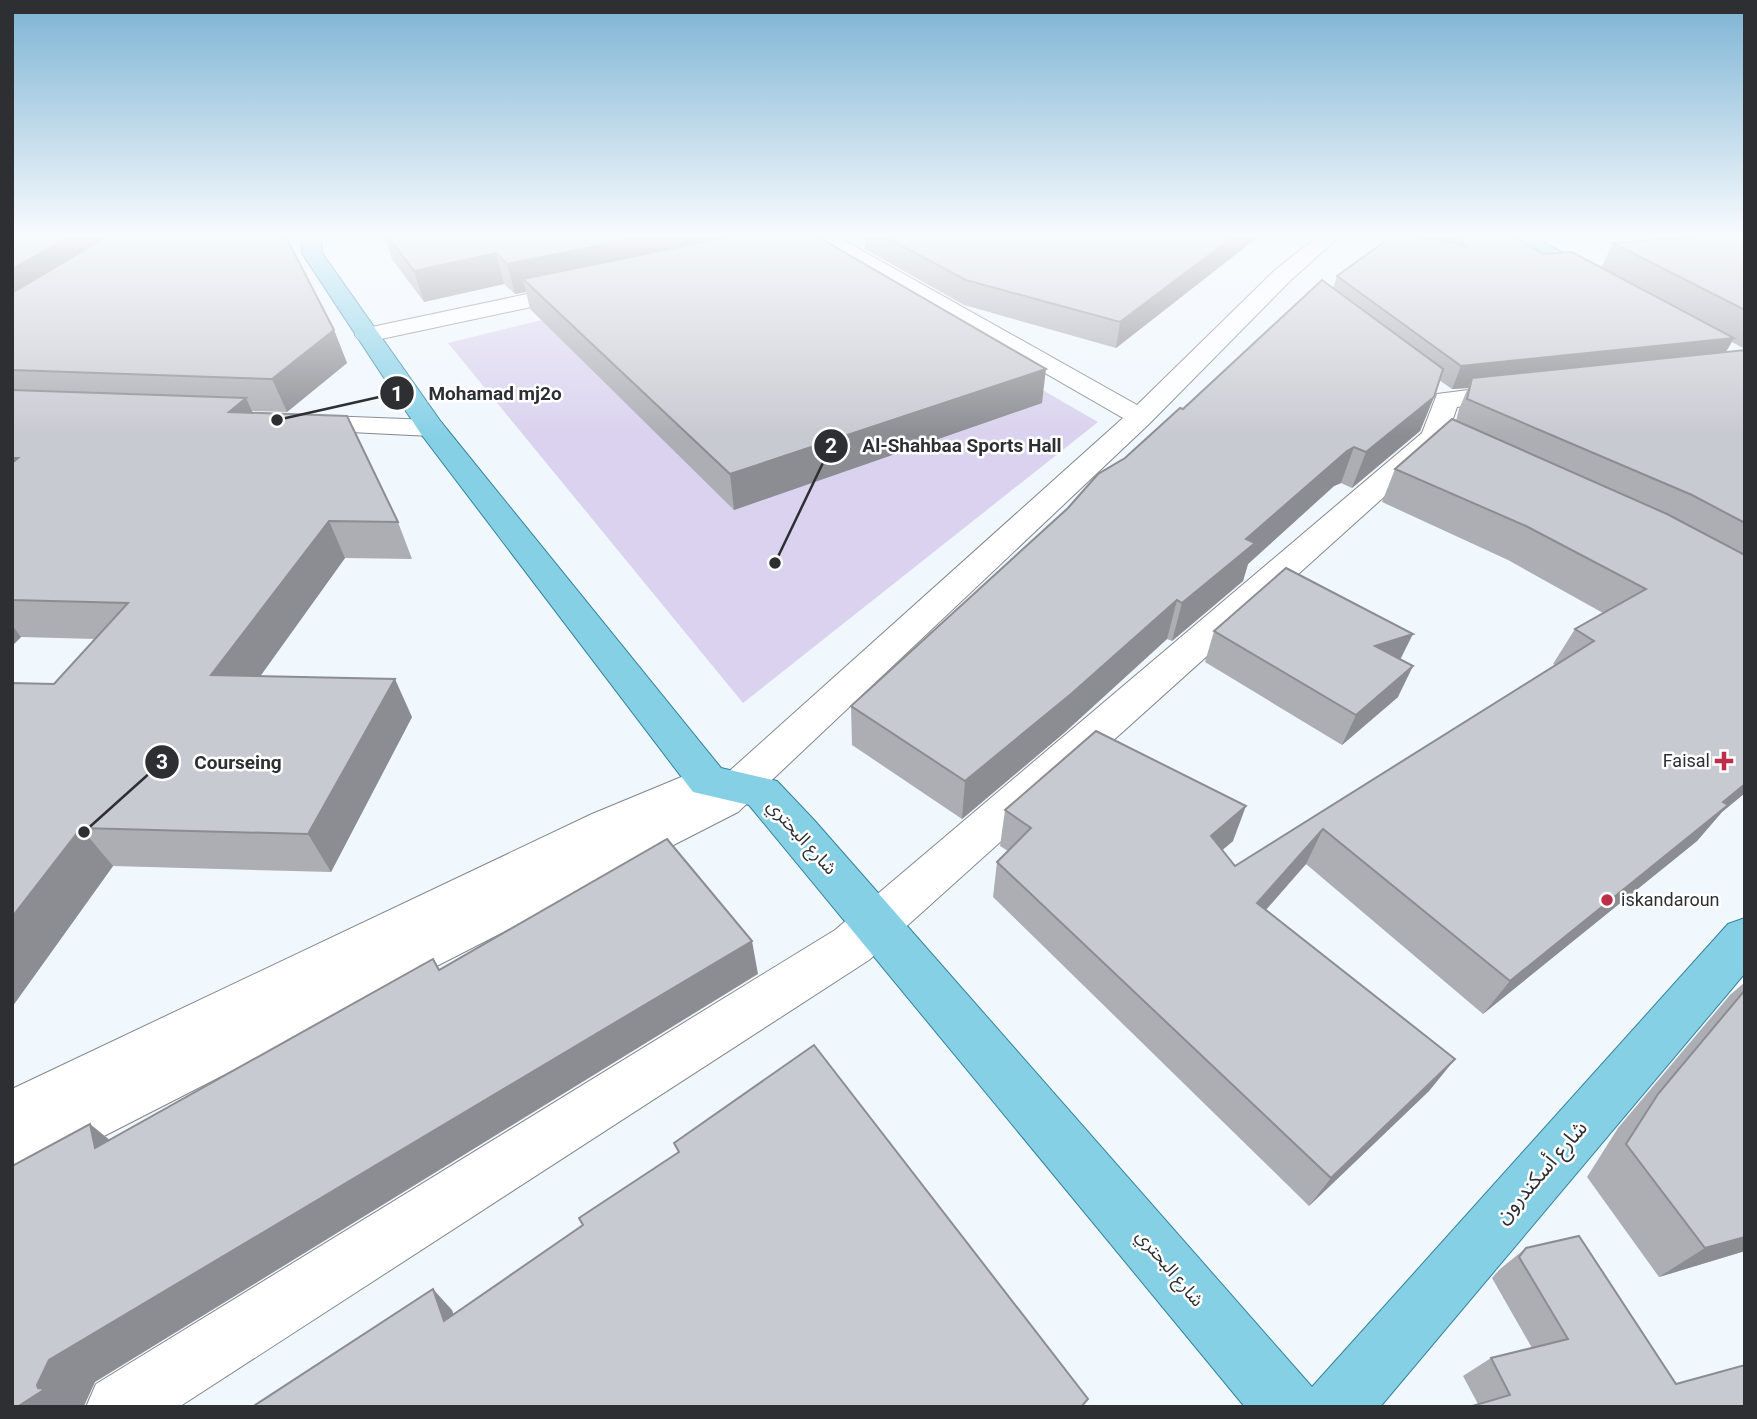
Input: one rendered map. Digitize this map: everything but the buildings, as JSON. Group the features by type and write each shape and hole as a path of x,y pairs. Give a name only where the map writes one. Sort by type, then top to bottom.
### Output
{"main road":[{"name":"شارع البحتري","path":"346,303 431,428 723,784 761,792 1288,1407"},
{"name":"شارع أسكندرون","path":"1337,1407 1745,938"}],"street":[{"path":"367,335 516,303"},
{"path":"940,303 1140,417"},
{"path":"12,1117 607,826 723,784 1140,417 1255,303"},
{"path":"119,1407 852,945 1441,416 1555,388"},
{"path":"277,423 431,428"},
{"path":"12,1155 723,801 723,784"}],"shaded area":[{"path":"611,303 892,303 1098,422 743,703 448,343"}],"place":[{"name":"Mohamad mj2o","path":"277,420"},
{"name":"Al-Shahbaa Sports Hall","path":"775,563"},
{"name":"Faisal","path":"1724,761"},
{"name":"Courseing","path":"84,832"},
{"name":"iskandaroun","path":"1607,900"}]}
